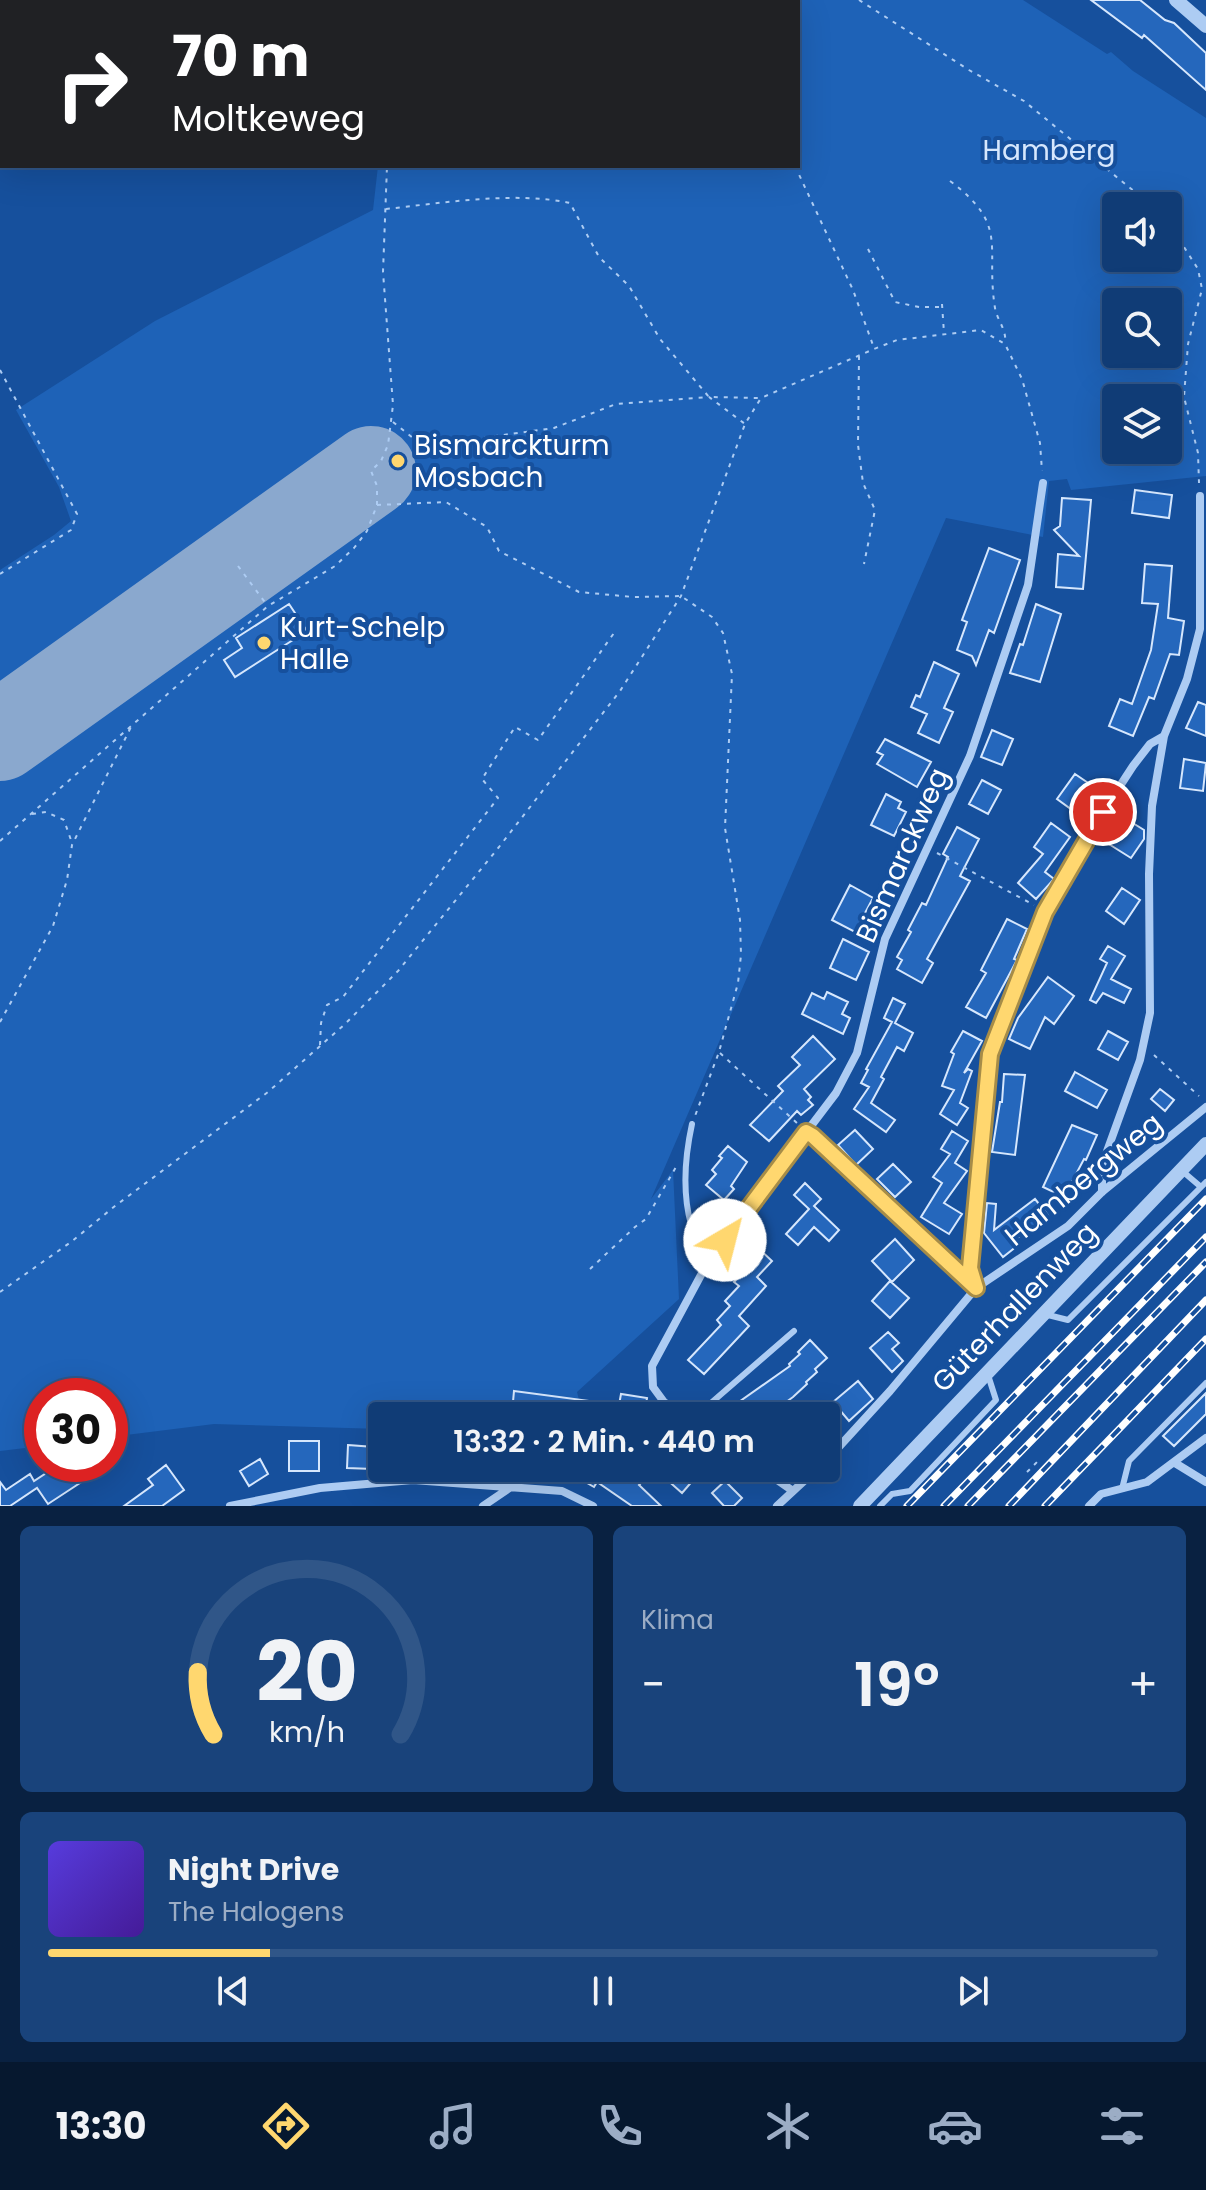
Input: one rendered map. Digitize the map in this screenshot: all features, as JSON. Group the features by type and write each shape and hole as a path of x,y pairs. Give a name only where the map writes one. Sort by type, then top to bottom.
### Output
{"street":[{"path":"1176,0 1206,26"},
{"name":"Bismarckweg","path":"664,1402 653,1387 652,1366 708,1262 836,1093 857,1053 885,939 970,756 1028,585 1043,483"},
{"path":"1102,1192 1102,1165 1143,1046 1150,1013 1152,806 1164,736 1187,679 1200,629 1200,496"},
{"path":"976,1288 970,1268 990,1054 1045,912 1088,835 1133,766 1150,744 1164,736"},
{"name":"Hambergweg","path":"840,1446 976,1288 1068,1226 1102,1192 1206,1105"},
{"path":"806,1132 976,1288"},
{"name":"Güterhallenweg","path":"860,1506 1206,1144"},
{"path":"1089,1506 1101,1494 1147,1482 1206,1438"},
{"path":"1175,1463 1206,1482"},
{"path":"230,1506 320,1488 413,1480 562,1491 593,1506"},
{"path":"780,1482 793,1491"},
{"path":"777,1506 803,1482"},
{"path":"483,1506 511,1487"}],"lane":[{"path":"692,1124 686,1166 688,1218 698,1247 708,1262"},
{"path":"1043,1314 1068,1320 1204,1184 1181,1170"},
{"path":"712,1402 794,1331"},
{"path":"880,1506 892,1494 910,1491 996,1400 987,1372"},
{"path":"1122,1489 1129,1461 1206,1383"}],"path":[{"path":"859,0 1024,101 1136,192"},
{"path":"0,841 268,606 335,566 367,531 377,505 377,486 371,471 381,461 388,445 393,405 383,272 387,168"},
{"path":"796,168 853,290 874,349"},
{"path":"950,181 976,201 988,222 993,245 995,309 1006,336 1005,344 1022,379 1040,443 1043,483"},
{"path":"386,209 450,202 548,198 570,203 599,257 629,286 660,339 709,397 745,424"},
{"path":"1182,244 1198,269 1202,289 1188,344 1184,397 1198,453 1200,496"},
{"path":"868,249 895,302 919,307 942,305 944,334"},
{"path":"392,421 423,446 554,428 616,404 709,397 761,398 897,340 981,330 1005,344"},
{"path":"859,355 858,445 863,483 875,510 864,564"},
{"path":"0,370 77,514 71,530 0,574"},
{"path":"0,1292 268,1092 398,971 620,691 681,596 745,424 761,398"},
{"path":"377,505 446,502 487,527 499,551 579,592 633,597 681,596 712,617 723,633 732,674 725,828 740,920 741,955 738,983 719,1052 692,1124"},
{"path":"238,566 268,606"},
{"path":"320,1046 321,1023 327,1005 343,997 498,798 482,779 515,727 538,740 614,633"},
{"path":"0,1022 53,926 67,880 72,845 132,726"},
{"path":"31,814 46,812 64,820 72,845"},
{"path":"927,848 1045,912"},
{"path":"1143,1046 1206,1105"},
{"path":"719,1052 806,1132"},
{"path":"590,1269 646,1219 678,1163"},
{"path":"1027,1472 1037,1462"}],"green space":[{"name":"Hamberg","path":"800,0 1023,0 1107,54 1111,52 1133,71 1206,118 1206,476 1071,490 1067,479 1049,481 1043,537 946,518 651,1199 673,1170 679,1299 577,1392 580,1402 368,1402 368,1429 214,1424 128,1435 128,1378 24,1378 24,1448 0,1451 0,570 71,521 59,487 16,410 155,321 373,210 378,168 800,168"}],"building":[{"path":"1091,0 1140,0 1165,20 1174,23 1206,53 1206,90 1144,35 1142,38"},
{"path":"1135,490 1172,495 1169,518 1132,513"},
{"path":"1062,498 1091,500 1083,589 1056,587 1058,554 1079,556 1054,530 1060,526"},
{"path":"989,548 1020,560 994,633 989,630 976,665 972,656 957,650 967,622 962,620"},
{"path":"1145,564 1172,566 1168,618 1184,621 1179,655 1170,654 1154,699 1149,697 1133,736 1109,726 1120,699 1132,704 1151,650 1158,604 1142,603"},
{"name":"Kurt-Schelp Halle","path":"289,604 307,631 235,677 224,660 242,648 236,638"},
{"path":"1036,604 1061,614 1040,682 1010,673"},
{"path":"934,662 959,674 944,708 953,712 939,743 918,733 927,714 911,707 916,695 920,697"},
{"path":"1198,702 1206,705 1206,736 1186,728"},
{"path":"992,730 1013,739 1002,765 981,757"},
{"path":"885,739 931,762 917,787 877,764 883,755 877,752"},
{"path":"1184,759 1206,763 1203,791 1180,788"},
{"path":"1075,774 1094,787 1075,812 1057,799"},
{"path":"982,780 1001,790 988,814 969,804"},
{"path":"886,794 901,802 898,808 906,812 894,836 871,825"},
{"path":"1120,815 1144,830 1144,839 1131,858 1104,841"},
{"path":"1051,823 1070,837 1045,872 1054,879 1036,899 1018,883 1043,854 1034,847"},
{"path":"957,827 979,839 960,876 970,881 927,959 933,963 922,983 897,969 902,960 897,957 922,903 926,905 948,857 943,854"},
{"path":"850,885 873,898 855,932 832,920"},
{"path":"1122,888 1140,900 1124,924 1106,911"},
{"path":"1007,919 1027,929 1014,959 1017,960 986,1018 966,1007 986,973 981,970"},
{"path":"843,939 869,952 856,980 830,968"},
{"path":"1108,946 1125,956 1111,979 1131,989 1124,1003 1103,993 1096,1003 1090,1000 1107,963 1100,959"},
{"path":"1048,977 1074,996 1054,1024 1045,1017 1030,1049 1009,1039 1018,1018"},
{"path":"827,992 848,1002 842,1014 850,1018 843,1034 802,1014 812,993 824,999"},
{"path":"893,998 905,1004 895,1023 913,1033 904,1051 897,1047 871,1103 895,1120 886,1132 854,1109 869,1087 861,1083 866,1069 892,1022 884,1018"},
{"path":"963,1031 982,1041 964,1073 968,1069 972,1071 960,1103 968,1108 957,1125 940,1114 954,1090 942,1086 954,1054 951,1052"},
{"path":"1108,1031 1128,1042 1118,1060 1098,1049"},
{"path":"813,1036 835,1059 804,1089 813,1105 801,1115 797,1111 769,1141 750,1125 783,1091 778,1086 800,1065 792,1057"},
{"path":"1075,1072 1107,1090 1097,1108 1065,1091"},
{"path":"1004,1074 1025,1075 1015,1155 992,1152"},
{"path":"1160,1089 1174,1100 1165,1111 1151,1099"},
{"path":"1072,1125 1097,1135 1064,1197 1043,1187"},
{"path":"855,1130 873,1149 856,1165 838,1145"},
{"path":"952,1131 968,1141 955,1163 967,1171 944,1203 962,1214 949,1234 921,1217 942,1183 933,1177 950,1154 941,1149"},
{"path":"728,1146 747,1162 731,1186 734,1189 724,1200 706,1185 716,1174 712,1170"},
{"path":"893,1164 911,1182 895,1197 877,1179"},
{"path":"805,1183 821,1199 814,1206 839,1230 829,1241 814,1227 798,1245 786,1234 809,1209 794,1195"},
{"path":"1035,1199 1048,1215 1013,1241 1017,1246 1003,1257 984,1233 987,1203 996,1204 994,1230"},
{"path":"895,1239 914,1260 892,1282 872,1261"},
{"path":"755,1245 772,1261 757,1277 766,1286 739,1316 749,1326 704,1374 688,1360 721,1325 717,1320 730,1306 725,1301 739,1286 734,1282 749,1267 741,1260"},
{"path":"890,1281 909,1298 890,1318 872,1301"},
{"path":"888,1332 899,1343 892,1349 903,1361 892,1372 870,1348"},
{"path":"810,1340 827,1358 793,1397 786,1402 739,1402 790,1366 800,1354 798,1352"},
{"path":"858,1381 873,1399 849,1421 840,1410 840,1402 833,1402"},
{"path":"514,1391 596,1402 513,1402"},
{"path":"1206,1393 1206,1414 1174,1446 1163,1436"},
{"path":"621,1394 647,1398 646,1402 620,1402"},
{"path":"289,1441 319,1441 319,1471 289,1471"},
{"path":"348,1445 368,1447 368,1469 347,1468"},
{"path":"260,1459 268,1474 249,1486 240,1471"},
{"path":"166,1465 184,1490 162,1506 124,1506 153,1485 148,1479"},
{"path":"24,1478 24,1482 81,1482 48,1504 37,1488 10,1506 0,1506 0,1482 6,1490"},
{"path":"597,1482 642,1482 639,1485 661,1506 632,1506"},
{"path":"670,1482 692,1482 682,1493"},
{"path":"726,1482 742,1498 734,1506 724,1506 712,1493"}],"runway":[{"path":"0,736 371,471"}],"railway":[{"path":"907,1506 1206,1199"},
{"path":"944,1506 1206,1237"},
{"path":"968,1506 1206,1262"},
{"path":"1009,1506 1206,1300"},
{"path":"1045,1506 1206,1339"}],"place":[{"name":"Bismarckturm Mosbach","path":"398,461"},
{"name":"Kurt-Schelp Halle","path":"264,643"}],"route":[{"path":"725,1240 806,1132 976,1288 970,1268 990,1054 1045,912 1103,812"}]}
